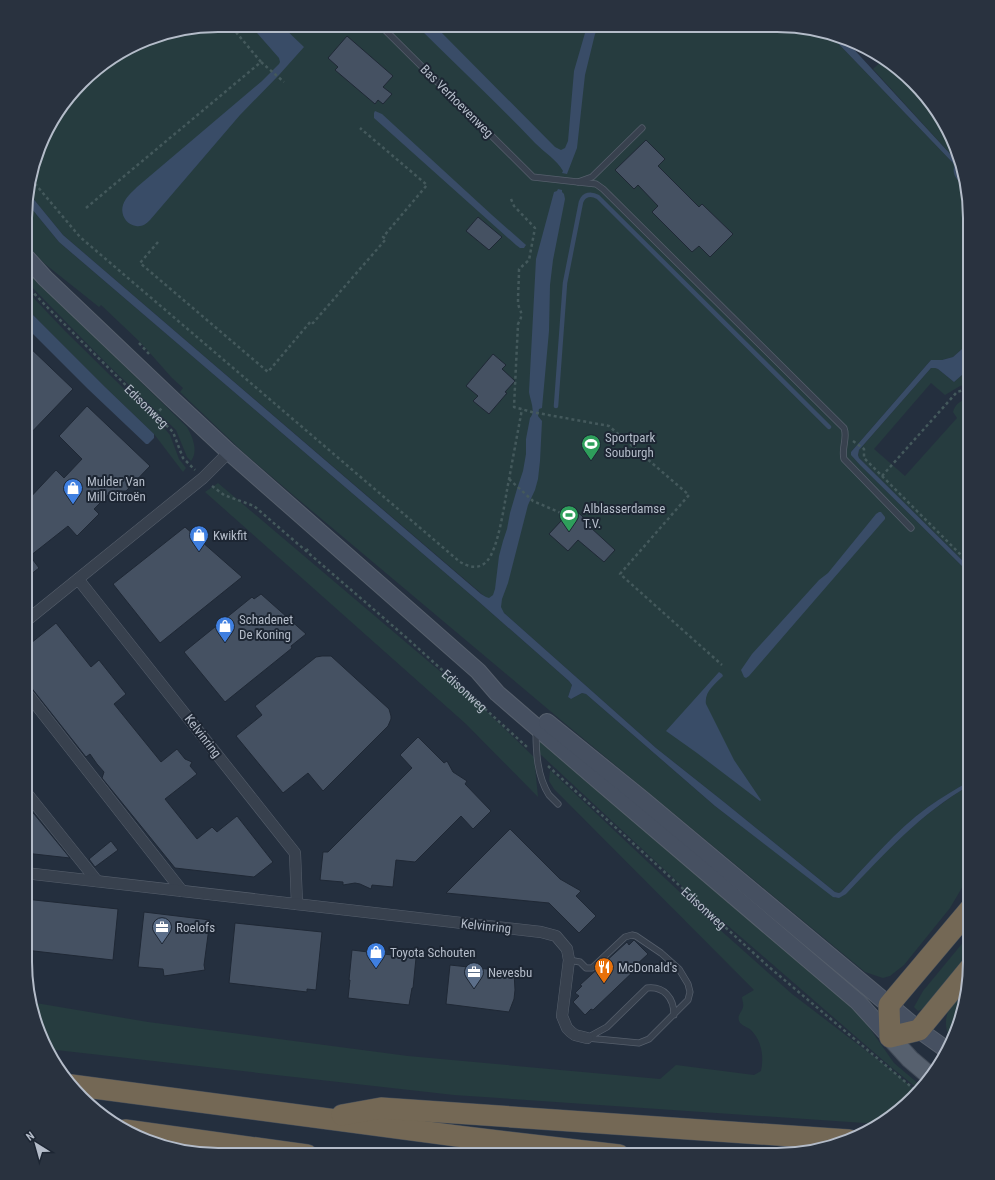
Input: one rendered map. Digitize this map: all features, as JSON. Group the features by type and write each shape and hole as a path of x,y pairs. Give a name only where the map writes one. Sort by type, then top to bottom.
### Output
{"highway":[{"path":"962,977 919,1030 890,1037 889,1005 963,916"},
{"path":"79,1086 324,1119 560,1148"},
{"path":"324,1119 381,1108 834,1139"},
{"path":"144,1133 256,1148"}],"main road":[{"name":"Edisonweg","path":"890,1037 910,1059 926,1073"}],"street":[{"name":"Edisonweg","path":"32,264 170,398 229,452 478,671 497,693 858,1002 890,1037"},
{"path":"32,616 203,478 229,452"},
{"name":"Kelvinring","path":"78,579 295,853 297,904"},
{"name":"Edisonweg","path":"478,671 501,686 641,798 919,1030 942,1047"},
{"path":"32,700 182,891"},
{"path":"32,800 96,882"},
{"name":"Kelvinring","path":"32,874 541,932 556,936 567,950 569,960"},
{"path":"569,960 562,1016 571,1032 575,1035 587,1038"}],"lane":[{"name":"Bas Verhoevenweg","path":"386,32 534,177 578,182"},
{"path":"578,182 592,177 642,128"},
{"path":"578,182 596,184 603,189 844,428 846,432 843,454 844,459 911,528"},
{"path":"536,726 536,756 542,778 550,795 558,804"},
{"path":"569,960 580,962 586,968 592,968 625,937 632,935 636,936 661,953 679,969 688,984 690,992 688,1000 650,1039 639,1043 587,1038"},
{"path":"587,1038 607,1027 647,988 657,988 668,995 673,1004 674,1015"}],"path":[{"path":"236,32 261,62 284,82"},
{"path":"86,208 261,62"},
{"path":"158,242 140,263 268,372 311,321 313,323 386,239 383,237 427,185 360,128"},
{"path":"36,184 80,237 467,566 479,567 487,561 492,553 499,530 522,409"},
{"path":"510,199 514,206 535,228 529,260 519,269 518,304 522,311 518,324 514,407 532,412 609,426 689,495 620,574 722,665"},
{"name":"Edisonweg","path":"32,291 173,432 183,458 203,478 224,495 254,506 408,640 769,967 913,1088"},
{"path":"882,476 957,392 963,390"},
{"path":"855,442 864,449 864,458 963,557"},
{"path":"509,479 532,501 562,513"},
{"path":"306,551 310,547"}],"green space":[{"name":"Sportpark Souburgh","path":"206,32 789,32 825,38 837,42 954,164 954,171 959,181 963,206 963,348 953,357 942,360 931,360 851,452 853,457 860,465 963,567 963,785 916,816 841,892 835,892 656,748 504,613 63,235 33,199 38,170 51,136 70,105 95,78 115,63 136,51 170,38"},
{"path":"880,63 900,78 917,95 938,125 952,156 873,69"},
{"path":"32,209 59,242 478,601 569,681 572,685 568,697 571,699 582,693 586,694 715,806 836,898 916,823 963,789 963,886 950,908 904,965 890,976 883,978 865,972 562,721 243,452 180,392 183,388 172,378 141,343 101,305 99,307 45,264 32,250"},
{"path":"32,273 73,316 187,427 193,439 195,448 191,461 187,457 176,430 107,364 32,287"},
{"path":"32,296 65,331 165,429 170,435 179,459 186,468 183,472 154,434 32,314"},
{"path":"931,368 938,369 954,382 963,374 963,385 945,395 931,383 874,449 905,476 957,418 953,412 954,409 963,400 963,561 859,458 859,450"},
{"path":"218,483 481,706 534,757 538,797 466,724 205,492"},
{"path":"539,739 857,1010 894,1063 918,1083 917,1085 915,1087 892,1068 682,886 540,754"},
{"path":"550,770 718,928 792,994 913,1088 890,1110 869,1123 454,1095 54,1050 51,1044 42,1022 37,1003 148,1022 408,1056 660,1079 676,1065 754,1075 761,1071 762,1055 758,1039 751,1030 739,1021 739,1015 743,1006 742,997 754,990 554,789 549,781"},
{"path":"963,942 963,966 927,1007 918,1011 914,1007 923,991"},
{"path":"959,995 957,1010 948,1035 946,1017 952,1004"}],"water":[{"path":"256,32 288,32 304,47 240,115 150,220 140,226 129,224 123,215 122,208 125,200 131,193 262,81 279,64 279,58"},
{"path":"423,32 441,32 555,147 561,150 565,148 568,141 574,71 585,32 596,32 585,75 577,148 567,174 562,173 563,171 554,160"},
{"path":"837,42 853,48 952,156 959,181 954,173 953,163"},
{"path":"375,111 382,114 526,245 524,248 520,248 516,245 374,118"},
{"path":"558,189 562,190 565,199 553,260 550,285 549,331 542,408 539,409 538,416 542,421 538,479 528,505 501,607 504,613 656,748 835,892 841,892 904,826 938,800 963,785 963,790 935,809 904,835 846,894 839,898 833,897 715,806 586,694 582,693 571,699 568,697 572,685 569,681 478,601 59,242 32,209 33,199 63,235 481,594 489,598 493,595 495,589 499,556 523,471 526,454 526,439 530,418 533,412 529,392 536,259 554,192"},
{"path":"32,314 154,434 154,438 146,444 32,333"},
{"path":"963,348 963,374 954,382 938,369 931,368 859,450 858,455 859,458 963,561 963,567 851,455 851,452 931,360 942,360 953,357"},
{"path":"879,512 881,512 885,519 749,676 746,678 744,677 741,670 752,654 819,580 828,573"},
{"path":"719,672 723,676 708,692 706,704 734,760 761,800 760,801 666,731"}],"building":[{"path":"347,36 393,76 383,87 392,94 383,104 378,100 375,104 335,70 338,67 328,58"},
{"path":"646,140 665,159 658,166 699,207 702,204 733,234 710,257 699,246 692,252 652,212 658,206 638,185 634,189 615,170"},
{"path":"478,217 502,237 489,250 466,231"},
{"path":"32,350 73,389 32,432"},
{"path":"493,354 506,365 502,369 515,381 489,414 473,401 478,396 466,386"},
{"path":"87,406 150,466 126,491 112,491 94,509 99,514 77,536 68,526 32,554 32,496 56,470 64,478 82,459 59,436"},
{"path":"573,508 592,525 590,527 615,550 604,562 578,540 568,551 549,534"},
{"path":"185,527 242,577 160,643 113,584"},
{"path":"32,559 39,568 32,573"},
{"path":"261,594 306,634 291,646 292,648 225,702 184,652 252,597 254,599"},
{"path":"56,623 91,667 99,660 126,694 114,704 161,762 177,749 185,759 192,762 190,766 197,774 165,799 197,839 212,827 217,832 237,816 273,862 254,877 175,868 102,778 104,772 90,754 86,757 32,689 32,642"},
{"path":"331,656 389,709 391,719 388,726 323,791 308,773 283,793 236,736 262,715 255,706 316,657"},
{"path":"418,737 444,763 447,761 453,772 467,781 465,784 491,811 473,829 461,816 415,862 396,860 393,887 372,885 371,889 355,883 343,885 343,882 320,880 323,852 328,852 412,768 400,755"},
{"path":"32,812 70,858 32,854"},
{"path":"510,829 560,879 581,891 576,896 596,916 579,933 549,903 446,893"},
{"path":"111,841 118,850 95,867 89,859"},
{"path":"32,900 118,909 113,960 32,951"},
{"path":"144,912 210,920 204,965 205,970 164,976 163,969 138,967"},
{"path":"235,923 322,932 316,990 307,989 307,992 229,983"},
{"path":"634,940 648,954 635,966 637,968 593,1010 591,1009 585,1015 573,1002 579,996 575,993 582,986 580,985 627,942 629,945"},
{"path":"352,950 416,958 413,988 409,1005 348,998"},
{"path":"450,965 514,972 514,999 509,1012 446,1004"}],"waterway":[{"path":"556,406 565,283 581,202 584,197 593,195 598,197 829,427"}],"place":[{"name":"Sportpark Souburgh","path":"591,461"},
{"name":"Mulder Van Mill Citroën","path":"73,505"},
{"name":"Alblasserdamse T.V.","path":"569,532"},
{"name":"Kwikfit","path":"199,552"},
{"name":"Schadenet De Koning","path":"225,643"},
{"name":"Roelofs","path":"162,944"},
{"name":"Toyota Schouten","path":"376,969"},
{"name":"McDonald's","path":"604,984"},
{"name":"Nevesbu","path":"474,989"}]}
